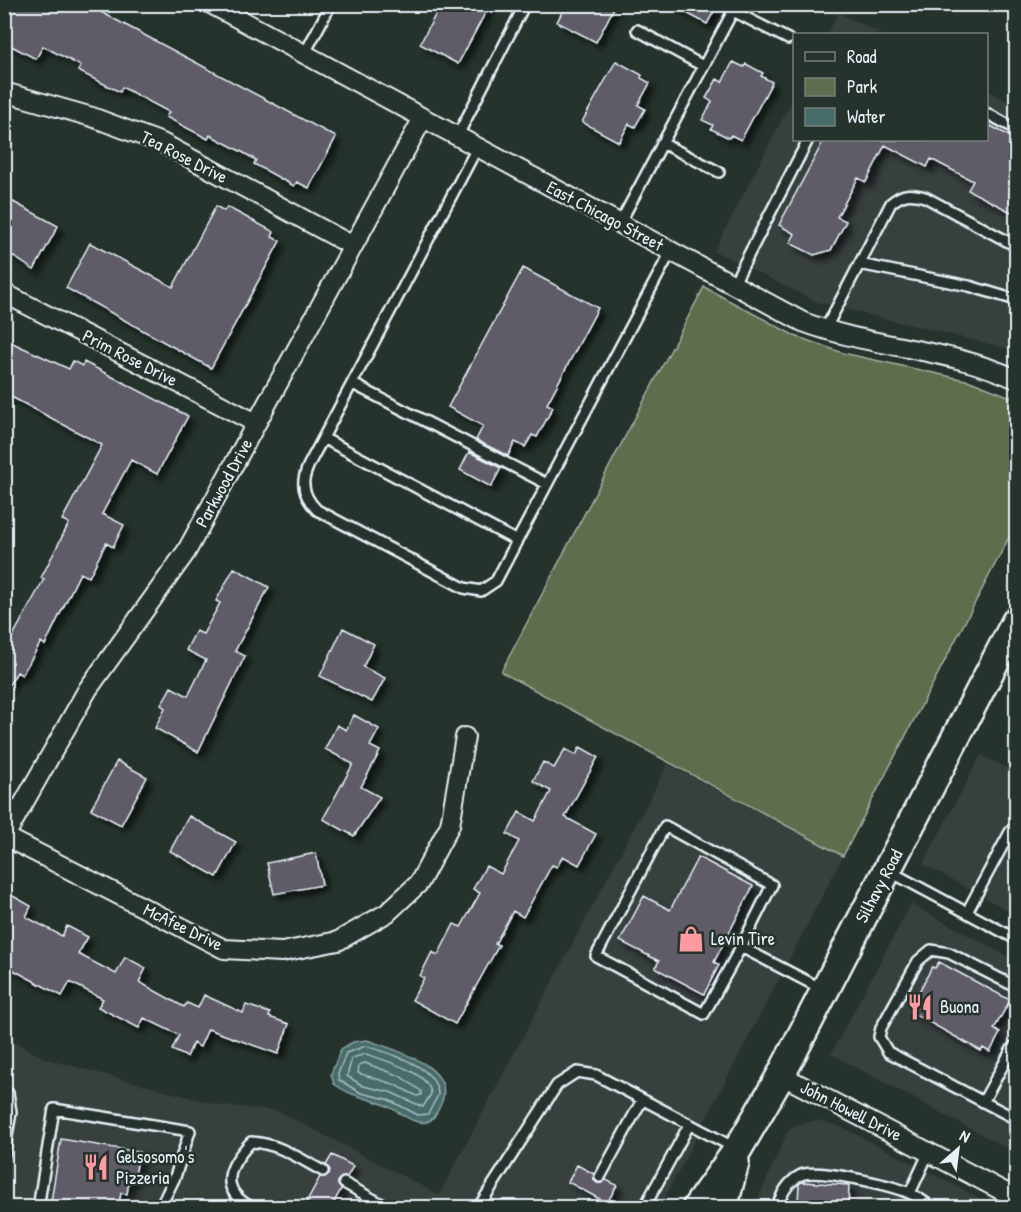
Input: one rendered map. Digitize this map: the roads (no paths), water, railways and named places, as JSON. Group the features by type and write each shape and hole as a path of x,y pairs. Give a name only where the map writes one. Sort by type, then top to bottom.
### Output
{"street":[{"name":"East Chicago Street","path":"211,4 803,322 825,330 980,365 1017,379"},
{"name":"Tea Rose Drive","path":"4,92 101,120 162,143 353,246"},
{"name":"Parkwood Drive","path":"5,836 88,688 186,552 423,118"},
{"name":"Prim Rose Drive","path":"4,293 256,423"},
{"name":"Silhavy Road","path":"696,1208 738,1149 780,1074 1017,621"},
{"name":"McAfee Drive","path":"5,836 224,950 282,952 338,941 387,913 419,883 450,825 465,737"},
{"name":"John Howell Drive","path":"780,1074 1017,1198"},
{"name":"Silhavy Road","path":"723,1208 738,1149"}],"lane":[{"path":"304,55 331,4"},
{"path":"457,136 525,4"},
{"path":"620,224 733,11 788,39"},
{"path":"637,30 703,66"},
{"path":"988,114 1017,129"},
{"path":"733,285 807,141"},
{"path":"662,143 719,172"},
{"path":"477,148 302,480 304,498 317,510 464,588 481,591 496,580 671,251"},
{"path":"825,330 891,203 900,196 910,193 925,197 1017,246"},
{"path":"859,264 969,286 1017,300"},
{"path":"353,384 547,484"},
{"path":"323,438 517,541"},
{"path":"665,826 772,885 741,947 704,1014 596,956 665,826"},
{"path":"967,912 1013,829"},
{"path":"887,869 1017,939"},
{"path":"741,947 825,990"},
{"path":"1015,987 949,953 931,950 918,961 881,1028 879,1036 888,1052 1017,1119"},
{"path":"983,1102 1013,1047 1017,1048"},
{"path":"478,1208 556,1085 577,1072 596,1075 738,1149"},
{"path":"4,1090 8,1093 11,1112 4,1154"},
{"path":"600,1177 642,1100"},
{"path":"38,1208 54,1108 190,1131 175,1177 160,1208"},
{"path":"644,1208 689,1125"},
{"path":"253,1208 234,1196 229,1185 231,1174 243,1150 251,1142 265,1143 283,1149 323,1171"},
{"path":"910,1193 929,1152"},
{"path":"776,1208 783,1191 793,1180 804,1174 846,1176 910,1193 933,1208"},
{"path":"344,1183 389,1208"}],"water":[{"path":"367,1040 406,1054 432,1069 440,1079 444,1091 441,1104 432,1119 422,1123 416,1122 385,1105 353,1094 334,1084 331,1074 341,1049 353,1042"}],"place":[{"name":"Levin Tire","path":"691,939"},
{"name":"Buona","path":"920,1007"},
{"name":"Gelsosomo's Pizzeria","path":"96,1167"}]}
